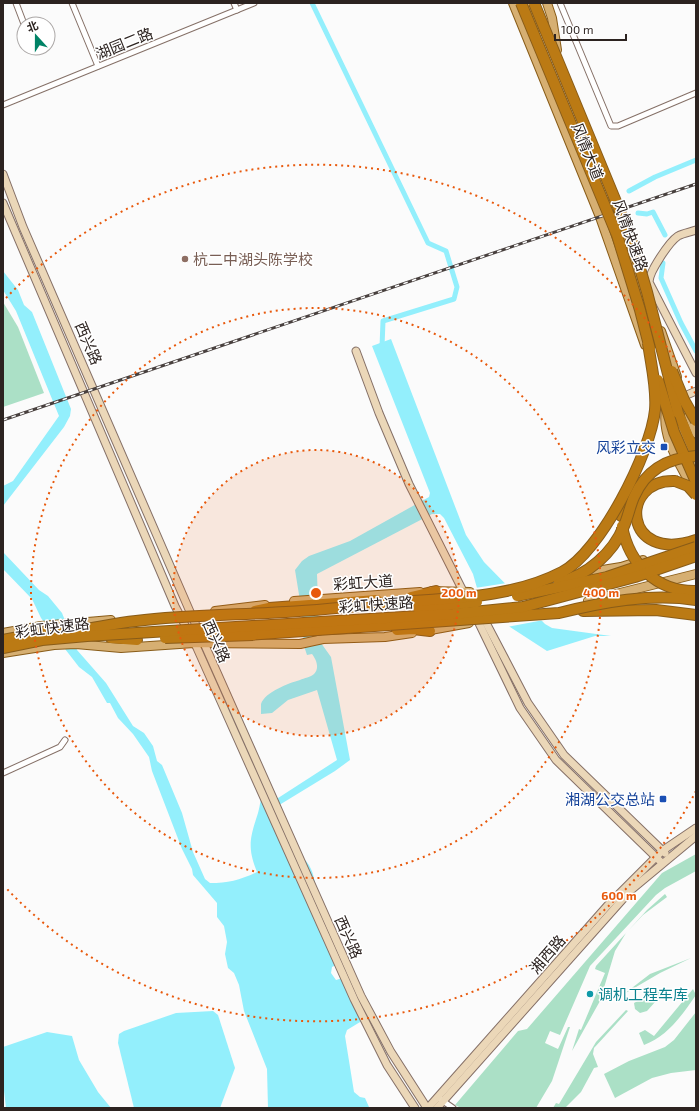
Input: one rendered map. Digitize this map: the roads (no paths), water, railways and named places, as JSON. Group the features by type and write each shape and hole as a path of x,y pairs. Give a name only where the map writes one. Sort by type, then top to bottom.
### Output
{"highway":[{"name":"风情快速路","path":"521,3 616,235 640,310 668,416 693,483"},
{"name":"风情快速路","path":"534,3 622,216 647,292 678,413 696,456"},
{"path":"538,3 546,31"},
{"path":"647,292 653,304 667,360 693,421"},
{"path":"518,588 563,572 584,556 600,536 627,486 646,445 654,416 654,393 648,343"},
{"path":"80,630 137,621 452,598 568,580 603,558 619,537 633,498 649,473 674,458 696,456"},
{"path":"696,495 681,483 669,481 662,482 648,488 643,494 636,511 639,527 644,534 655,543 669,546 696,541"},
{"path":"627,486 622,507 622,522 625,537 635,558 653,579 670,588 696,591"},
{"name":"彩虹快速路","path":"3,640 45,632 452,605 513,597 575,585 639,567 696,547"},
{"name":"彩虹快速路","path":"3,648 80,630 453,614 523,607 635,577 696,556"},
{"path":"246,614 269,608 419,596 436,591"},
{"path":"559,613 582,607 659,598 696,600"},
{"path":"80,630 137,640 247,635 590,610 650,610 696,615"},
{"path":"247,635 292,638 413,629 430,631"}],"main road":[{"name":"风情大道","path":"513,3 600,217 629,302 667,404 696,466"},
{"path":"528,3 564,86"},
{"name":"风情大道","path":"538,3 557,50 564,86 609,196 628,253 670,354 682,397 693,421 696,432"},
{"path":"547,3 552,18 557,50"},
{"name":"西兴路","path":"3,174 23,227 191,614 369,1012 390,1052 428,1108"},
{"name":"西兴路","path":"3,203 179,615 194,643 354,999 387,1064 415,1108"},
{"path":"696,230 678,236 649,275 649,282 696,373"},
{"path":"356,351 378,413 417,500 469,592 520,708 556,760 662,863"},
{"path":"696,391 667,404 665,418 665,429 670,445 693,483 696,495"},
{"path":"693,483 696,466"},
{"name":"彩虹大道","path":"3,633 41,626 80,630 179,615 293,601 436,591 469,592 518,588 620,567 696,541"},
{"path":"3,653 54,645 76,644 121,648 194,643 300,644 323,639 385,637 430,631 540,612 609,597 696,574"},
{"path":"482,621 528,703 564,755 662,851 670,857"},
{"name":"湘西路","path":"437,1108 441,1099 607,906 662,851 696,828"},
{"name":"湘西路","path":"428,1108 441,1099 631,890 696,836"}],"street":[{"path":"16,3 21,16"},
{"path":"72,3 98,66"},
{"path":"234,3 237,10"},
{"name":"湖园二路","path":"3,105 254,3"},
{"path":"560,3 611,126 618,126 696,93"},
{"path":"3,773 60,747 64,740"},
{"path":"441,1099 454,1108"}],"water":[{"path":"3,271 18,290 24,305 32,312 71,409 70,416 64,427 3,506 3,486 13,481 59,416 16,311 3,290"},
{"path":"391,339 466,535 484,562 545,624 552,628 611,636 595,636 547,651 510,627 479,595 473,574 444,518 440,514 432,514 317,574 319,633 321,643 331,657 350,760 335,771 276,807 282,848 286,853 304,859 309,865 319,896 338,937 341,951 336,957 336,965 332,967 331,973 336,980 346,977 350,978 352,981 350,987 360,1009 365,1009 370,1016 347,1030 345,1036 354,1092 360,1097 365,1098 369,1107 268,1108 267,1069 244,1011 239,985 234,973 228,968 225,954 227,942 224,926 217,917 217,903 193,875 192,869 182,849 152,771 149,757 133,734 118,718 110,703 107,703 92,677 79,667 41,618 32,599 3,569 3,552 39,590 48,596 62,613 77,650 106,683 133,726 144,733 153,746 157,761 162,765 182,813 193,852 205,879 210,883 228,882 257,872 252,856 251,842 253,829 264,793 267,790 275,800 337,760 317,690 288,700 272,713 261,714 261,704 267,696 284,686 311,676 317,669 315,658 312,654 307,655 304,646 301,607 295,570 302,561 309,556 350,541 429,497 430,493 372,346"},
{"path":"213,1011 218,1015 235,1068 220,1108 134,1108 118,1043 119,1034 176,1013"},
{"path":"47,1032 72,1036 79,1060 98,1092 111,1108 6,1108 3,1082 3,1047"}],"waterway":[{"path":"312,3 428,243 446,251 457,287 454,299 383,321 382,347"},
{"path":"629,191 655,177 696,160"},
{"path":"638,213 647,214 653,212 665,235"},
{"path":"663,263 661,278 681,323 696,351"}],"railway":[{"path":"3,420 696,184"}],"place":[{"name":"杭二中湖头陈学校","path":"185,259"},
{"name":"风彩立交","path":"664,447"},
{"name":"湘湖公交总站","path":"663,799"},
{"name":"调机工程车库","path":"590,994"}]}
